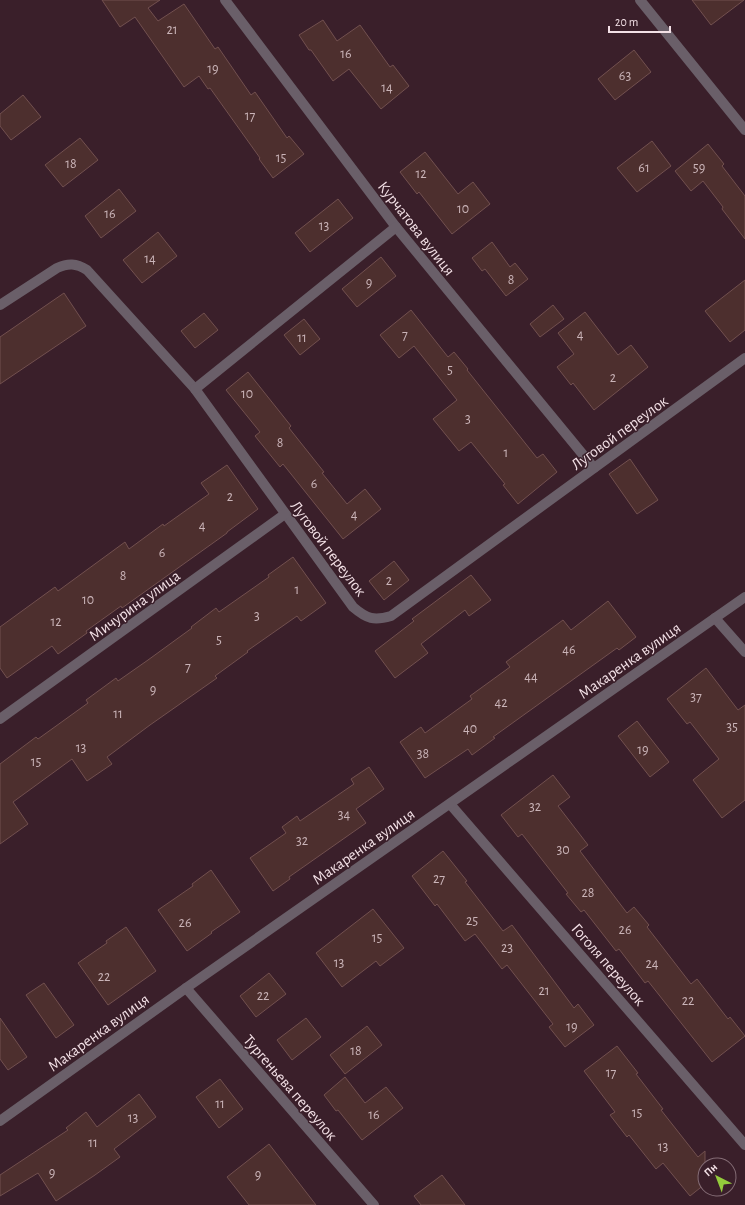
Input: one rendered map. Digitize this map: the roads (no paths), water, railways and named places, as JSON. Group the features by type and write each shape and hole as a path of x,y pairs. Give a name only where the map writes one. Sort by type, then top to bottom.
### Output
{"street":[{"name":"Курчатова вулиця","path":"225,0 396,227 594,468"},
{"path":"640,0 745,130"},
{"path":"194,389 396,227"},
{"name":"Луговой переулок","path":"0,305 64,264 73,264 87,270 194,389 354,607 362,614 372,619 382,619 391,616 745,358"},
{"name":"Мичурина улица","path":"0,719 285,514"},
{"name":"Макаренка вулиця","path":"0,1121 186,988 745,597"},
{"path":"715,618 745,652"},
{"name":"Гоголя переулок","path":"450,804 745,1145"},
{"name":"Тургеньева переулок","path":"186,988 374,1205"}]}
